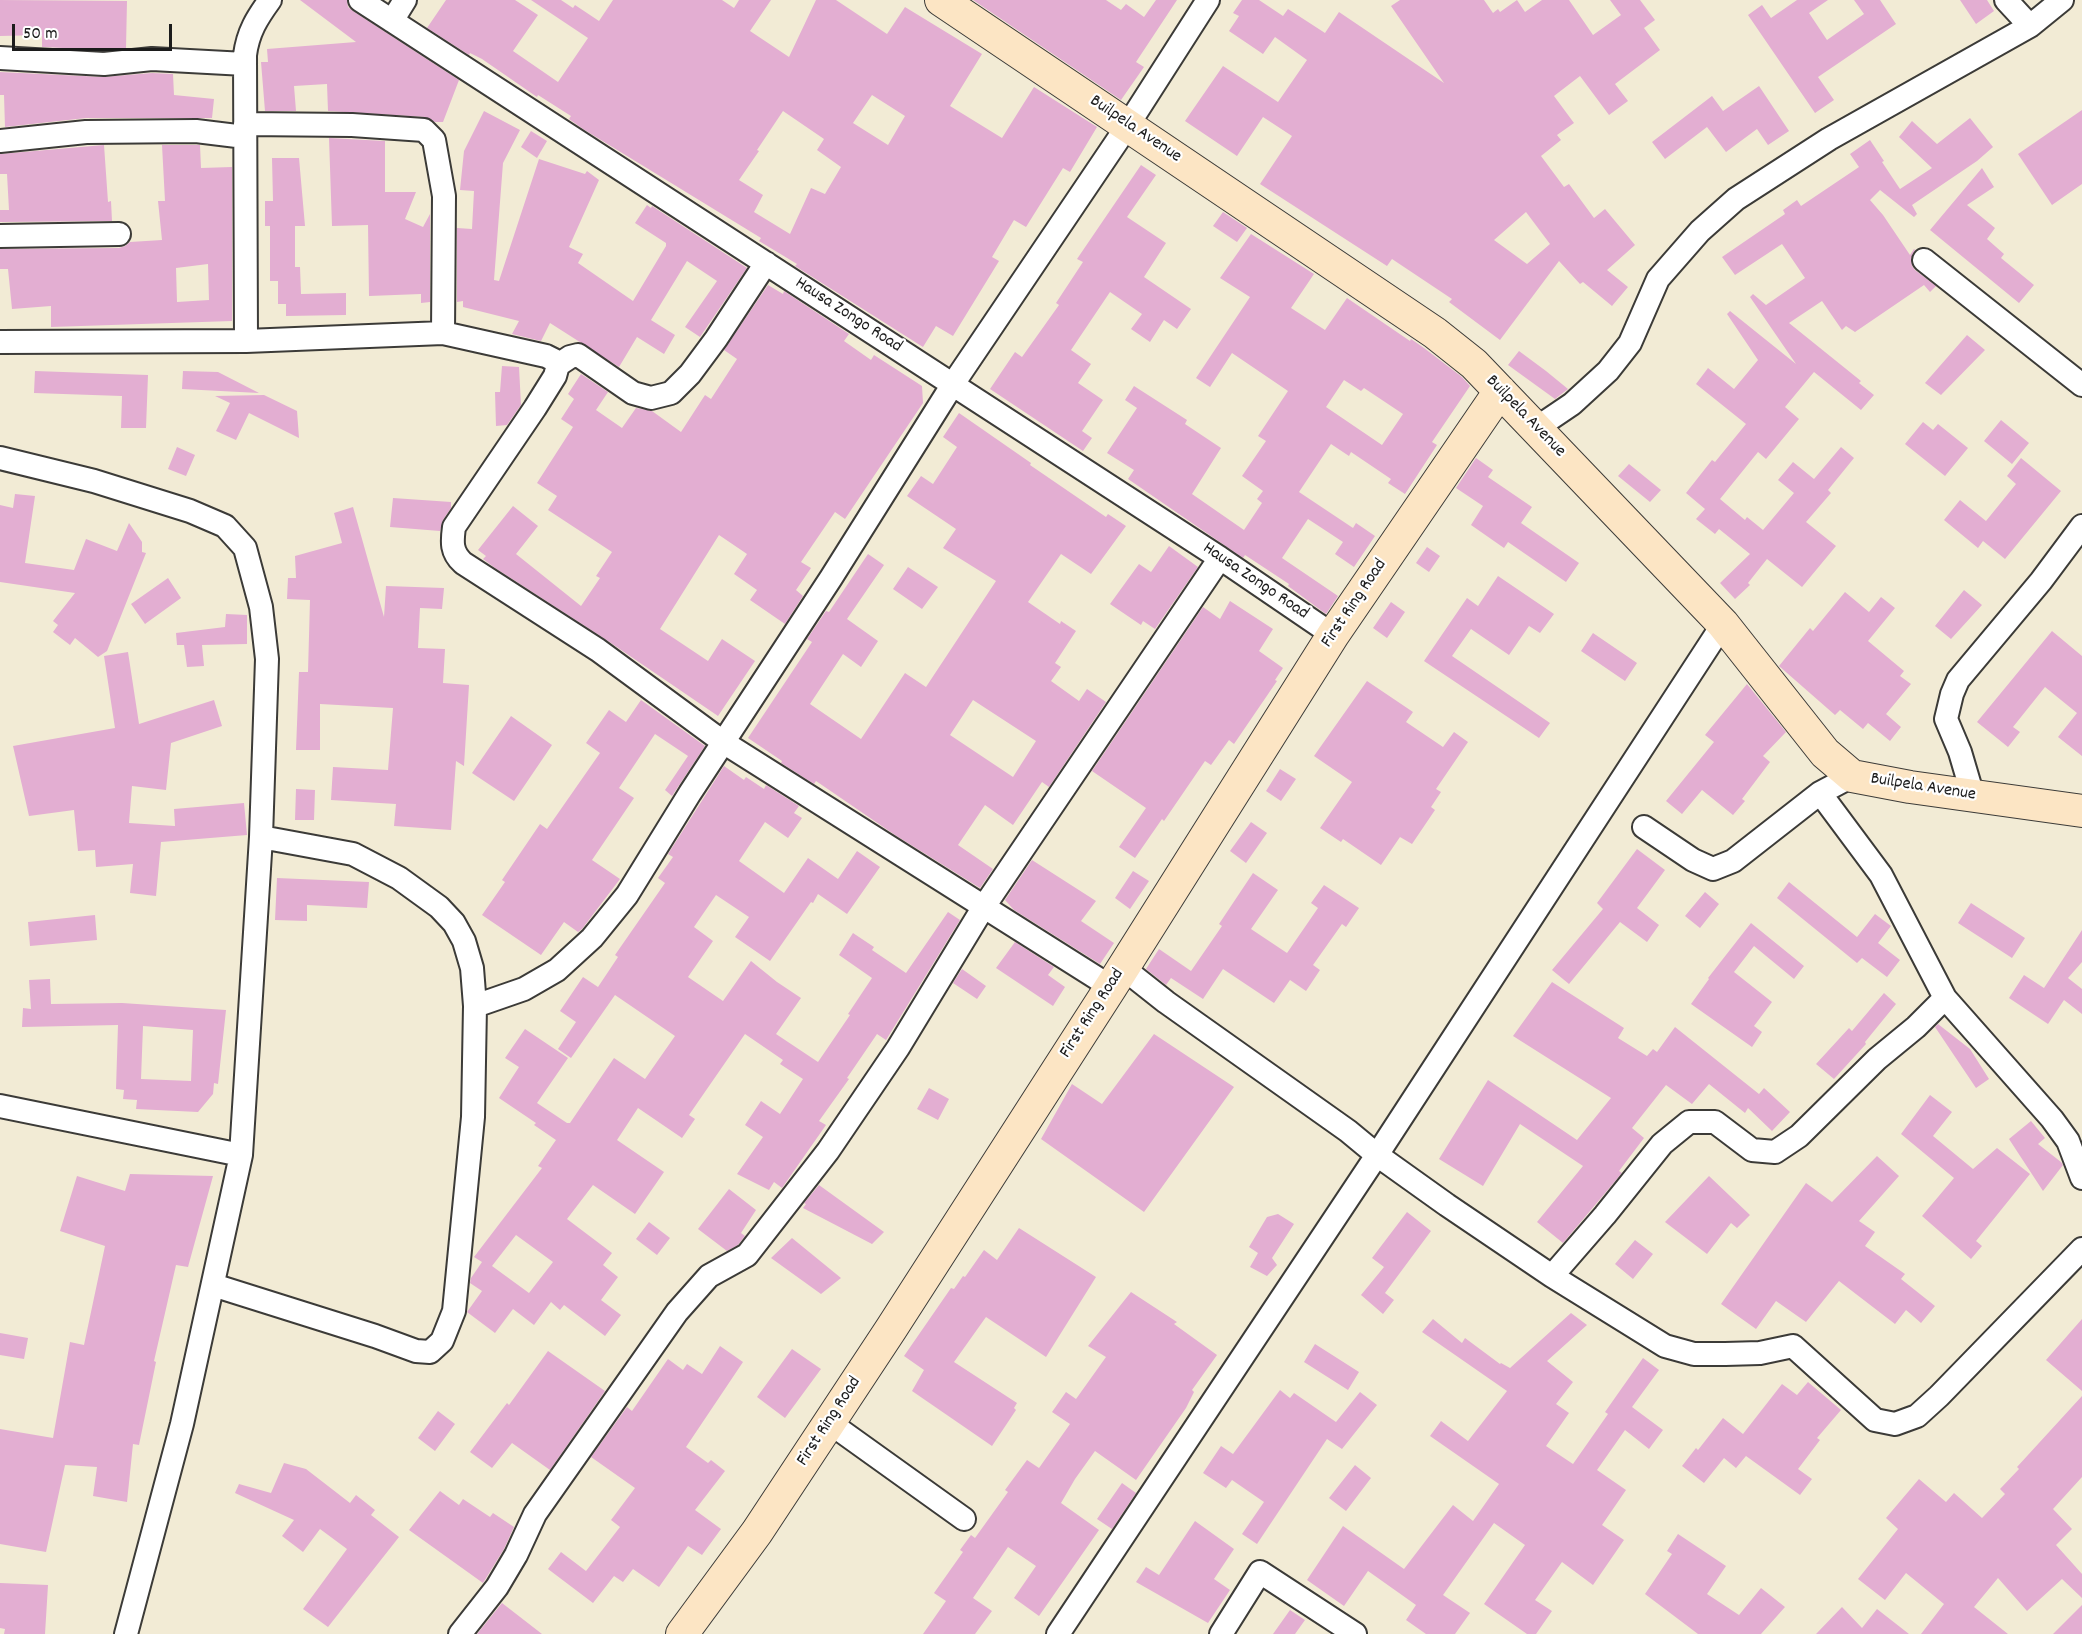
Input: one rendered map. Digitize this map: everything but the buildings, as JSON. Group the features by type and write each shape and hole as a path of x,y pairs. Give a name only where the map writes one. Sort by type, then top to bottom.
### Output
{"street":[{"path":"246,341 245,64 248,36 257,17 270,0"},
{"name":"Hausa Zongo Road","path":"360,0 1220,558 1333,635"},
{"path":"392,21 405,0"},
{"name":"Builpela Avenue","path":"941,0 1436,333 1474,364 1723,624 1825,753 1852,776 1880,783 2082,811"},
{"path":"475,1006 524,989 557,970 592,938 627,895 723,742 831,578 952,384 1128,125 1208,0"},
{"path":"2006,0 2030,26"},
{"path":"1534,429 1572,404 1608,371 1630,343 1658,279 1700,231 1736,199 1828,139 2030,26 2062,0"},
{"path":"0,58 104,64 152,60 245,64"},
{"path":"0,141 86,132 245,130 352,125 424,130 434,140 444,196 443,333"},
{"path":"0,236 119,234"},
{"path":"1924,260 2082,385"},
{"path":"766,263 716,339 690,374 671,393 651,398 633,393 578,355 558,365 555,376 535,408 454,527 451,546 457,558 598,650 723,742 983,908 1166,1002 1348,1131 1377,1155 1552,1276 1665,1346 1694,1354 1760,1353 1793,1346 1875,1420 1895,1424 1917,1416 1939,1396 2082,1249"},
{"path":"0,342 246,341 443,333 546,356 558,365"},
{"name":"First Ring Road","path":"682,1634 757,1532 830,1423 1117,978 1333,635 1500,391"},
{"path":"0,458 94,481 190,511 225,526 245,548 261,607 267,659 261,837 241,1155 182,1424 126,1634"},
{"path":"1973,796 1960,752 1946,719 1952,694 1958,680 2041,581 2082,526"},
{"path":"460,1634 497,1587 516,1555 535,1514 677,1312 709,1276 747,1255 828,1151 898,1048 983,908 1220,558"},
{"path":"1058,1634 1377,1155 1723,624"},
{"path":"1644,826 1693,860 1713,869 1733,861 1820,793 1852,776"},
{"path":"1820,793 1881,875 1945,998 2052,1119 2068,1142 2082,1176"},
{"path":"213,1285 416,1351 430,1352 442,1341 454,1311 473,1117 475,1006 472,968 464,941 454,923 440,907 399,878 353,854 261,837"},
{"path":"1552,1276 1662,1144 1689,1122 1714,1122 1752,1150 1775,1152 1798,1136 1877,1059 1916,1027 1945,998"},
{"path":"0,1106 241,1155"},
{"path":"830,1423 964,1519"},
{"path":"1221,1634 1260,1572 1355,1634"}]}
